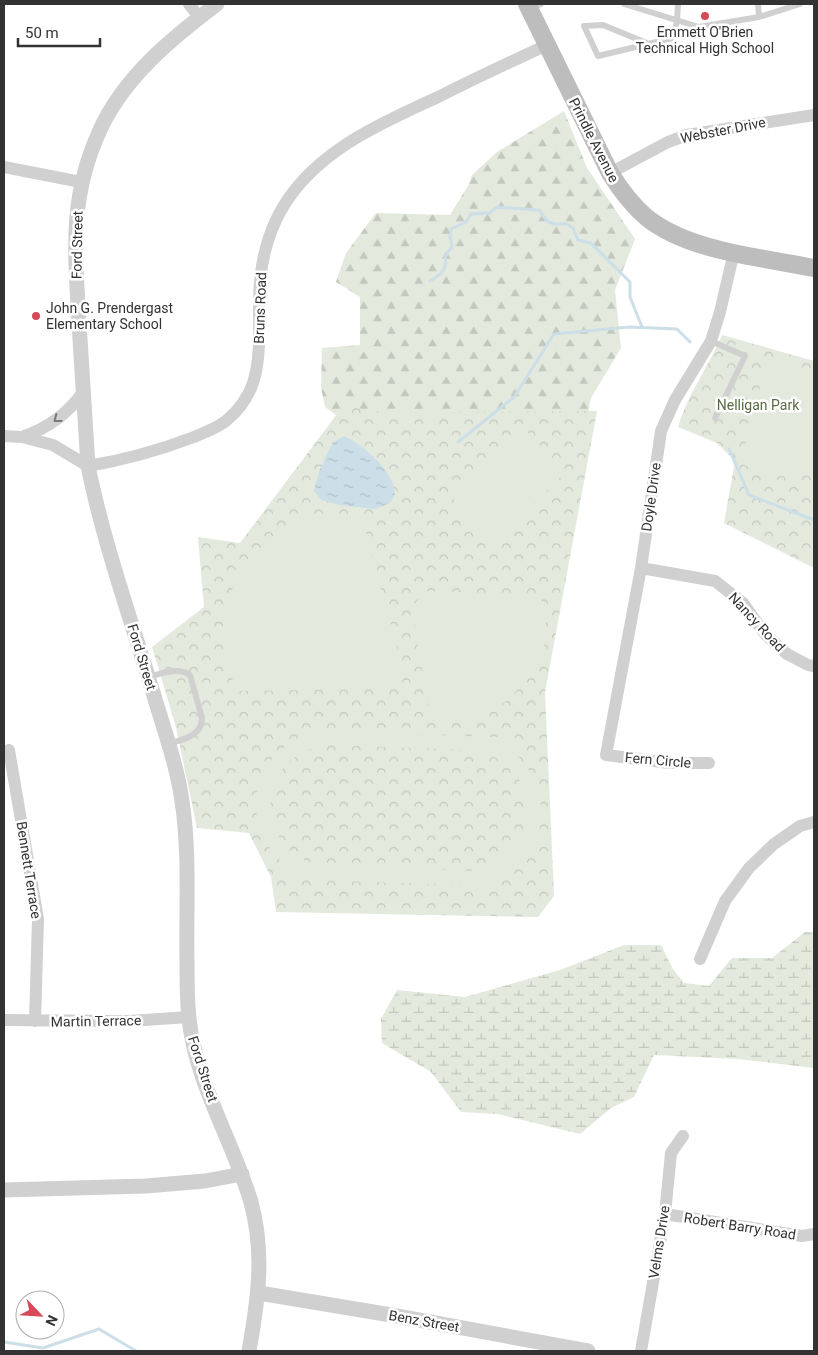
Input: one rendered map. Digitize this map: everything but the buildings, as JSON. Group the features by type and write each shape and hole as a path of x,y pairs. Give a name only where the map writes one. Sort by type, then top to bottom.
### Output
{"main road":[{"name":"Prindle Avenue","path":"533,5 547,45 610,173 622,192 636,208 663,229 696,243 814,268"}],"street":[{"path":"189,4 199,17"},
{"name":"Ford Street","path":"217,4 199,17 147,63 131,80 100,128 81,182 76,212 75,264 88,466 103,528 168,745 182,800 185,837 189,1017 193,1043 252,1205 259,1251 259,1293 249,1351"},
{"name":"Bruns Road","path":"88,466 170,446 212,429 226,421 236,412 246,397 257,368 259,278 266,242 277,217 293,193 312,170 335,151 372,129 547,45"},
{"name":"Webster Drive","path":"610,173 644,154 687,135 814,116"},
{"path":"4,167 81,182"},
{"name":"Doyle Drive","path":"606,755 641,568 662,431 675,400 710,341 720,312 734,252"},
{"path":"22,437 52,424 74,405 83,392"},
{"path":"4,436 22,437 53,445 88,466"},
{"name":"Nancy Road","path":"641,568 715,581 743,603 765,634 787,654 808,665 814,666"},
{"name":"Bennett Terrace","path":"9,750 38,919 35,1021"},
{"name":"Fern Circle","path":"606,755 669,763 709,763"},
{"path":"700,959 725,901 749,868 774,844 800,826 814,822"},
{"name":"Martin Terrace","path":"4,1020 130,1021 189,1017"},
{"name":"Velms Drive","path":"641,1351 665,1214 671,1153 683,1136"},
{"path":"4,1190 146,1186 205,1181 242,1174"},
{"name":"Robert Barry Road","path":"665,1214 802,1236 814,1234"},
{"name":"Benz Street","path":"259,1293 588,1351"}],"lane":[{"path":"624,4 700,27 760,17 800,4"},
{"path":"649,44 603,25 584,26 598,56 649,44 673,38 678,4"},
{"path":"758,4 760,17"},
{"path":"710,341 745,356 715,418"},
{"path":"148,678 161,673 177,671 190,675 202,723 195,733 168,745"}],"green space":[{"path":"564,111 587,168 635,239 615,290 621,348 591,398 579,457 354,428 325,407 321,387 322,348 360,345 360,297 336,282 346,253 376,213 450,215 469,184 472,175 497,152"},
{"name":"Nelligan Park","path":"722,335 814,361 814,568 724,523 735,461 717,443 678,427 692,392"},
{"path":"780,362 814,373 814,471 796,476 767,473 741,463 764,371"},
{"path":"343,406 388,413 597,411 545,692 554,896 538,917 276,912 271,877 249,833 197,828 176,727 152,647 204,607 198,537 240,543"},
{"path":"521,432 529,433 562,470 561,477 497,540 488,539 454,503 455,495"},
{"path":"361,515 402,666 387,689 236,691 222,644 228,598 246,562 278,531 312,517"},
{"path":"428,591 540,595 546,622 544,647 531,671 511,698 489,712 462,722 430,720 412,606"},
{"path":"304,730 517,738 514,752 528,768 537,786 541,805 540,823 535,841 526,857 511,871 492,881 491,886 282,879 282,865 284,864 270,848 261,831 256,813 257,794 262,777 271,761 285,747 303,736","holes":["330,745 469,750 494,757 512,770 523,787 528,807 525,828 515,846 499,861 475,871 330,866 304,859 285,845 274,827 270,806 274,784 285,766 304,752"]},
{"path":"805,932 814,932 814,1068 738,1059 654,1055 634,1097 611,1108 580,1134 498,1114 461,1112 431,1072 382,1043 381,1019 397,990 465,997 560,970 624,945 661,945 673,969 684,983 709,986 732,958 772,958"}],"water":[{"path":"344,436 368,452 383,467 389,476 395,493 390,503 375,509 339,505 321,500 314,490 319,472 332,443"}],"waterway":[{"path":"430,281 444,269 445,257 452,246 451,229 466,222 471,214 490,213 497,207 539,210 547,221 554,224 567,224 573,228 578,240 591,243 630,282 630,297 642,327"},
{"path":"458,442 514,397 554,334 629,327 677,329 690,342"},
{"path":"729,449 749,495 814,520"},
{"path":"4,1342 43,1348 99,1329 136,1351"}],"place":[{"name":"Emmett O'Brien Technical High School","path":"705,16"},
{"name":"John G. Prendergast Elementary School","path":"36,316"}]}
